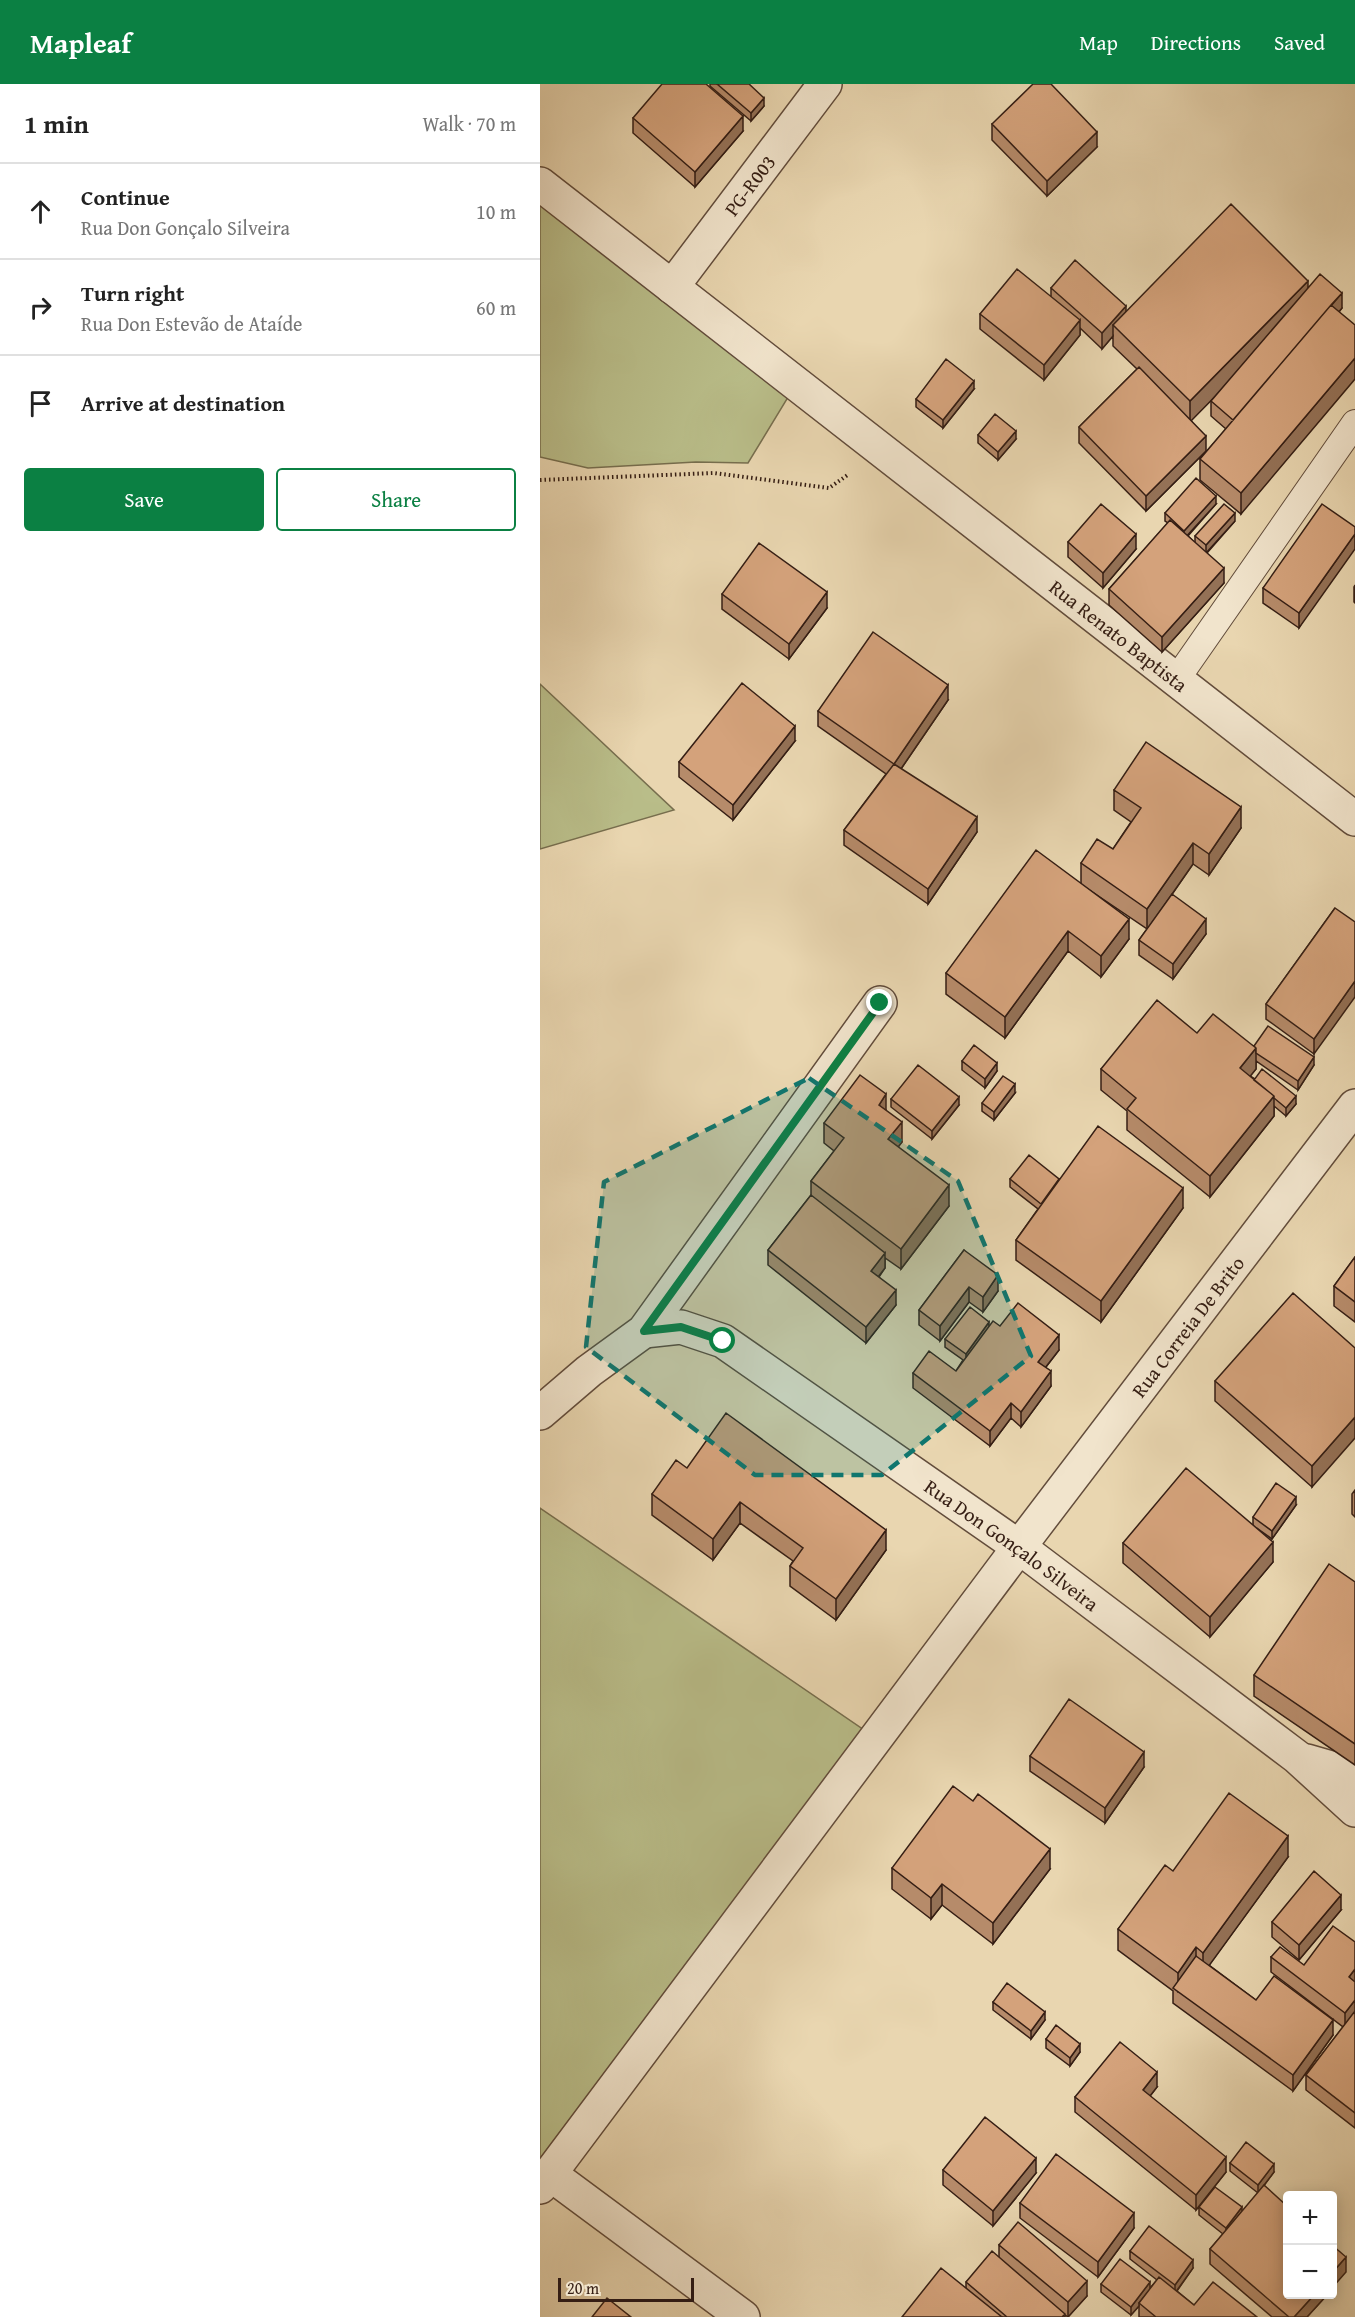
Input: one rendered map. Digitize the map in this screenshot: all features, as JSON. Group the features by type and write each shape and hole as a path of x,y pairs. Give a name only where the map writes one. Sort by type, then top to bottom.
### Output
{"street":[{"name":"PG-R003","path":"672,287 825,84"},
{"name":"Rua Renato Baptista","path":"540,184 1355,819"},
{"path":"540,1413 588,1371 644,1331 880,1003"},
{"name":"Rua Correia De Brito","path":"545,2181 1019,1547 1355,1106"},
{"name":"Rua Don Gonçalo Silveira","path":"644,1331 681,1327 723,1341 1019,1547 1297,1757 1355,1810"},
{"path":"1297,1757 1355,1775"},
{"path":"545,2181 743,2317"}],"lane":[{"path":"1176,680 1355,423"}],"path":[{"path":"540,480 714,473 829,488 882,452"}],"highlighted area":[{"path":"809,1078 958,1181 1031,1356 882,1475 755,1475 586,1347 604,1182"}],"green space":[{"path":"540,182 790,394 748,463 696,462 588,468 540,457"},
{"path":"540,684 674,810 540,849"},
{"path":"540,1508 864,1730 540,2159"}],"building":[{"path":"662,84 706,84 743,116 695,172 633,118"},
{"path":"717,84 749,84 764,98 751,113"},
{"path":"1033,84 1051,84 1097,132 1047,181 992,124"},
{"path":"1231,204 1308,281 1190,401 1113,325"},
{"path":"1075,260 1126,306 1102,333 1051,288"},
{"path":"1017,269 1080,320 1044,365 980,314"},
{"path":"1320,274 1342,293 1233,420 1211,401"},
{"path":"1331,305 1355,325 1355,358 1241,493 1200,459"},
{"path":"946,359 974,381 943,420 916,399"},
{"path":"1139,367 1206,436 1146,496 1079,427"},
{"path":"995,414 1016,431 998,452 978,435"},
{"path":"1196,478 1216,496 1184,531 1165,513"},
{"path":"1101,504 1136,534 1103,573 1068,542"},
{"path":"1224,504 1235,513 1206,545 1195,536"},
{"path":"1322,504 1355,527 1355,534 1299,613 1263,588"},
{"path":"1170,520 1224,568 1162,637 1109,589"},
{"path":"759,543 827,592 789,644 722,594"},
{"path":"873,632 948,685 894,764 818,711"},
{"path":"742,683 795,726 733,805 679,762"},
{"path":"1146,742 1241,807 1209,854 1193,843 1147,909 1081,863 1097,839 1113,849 1141,808 1114,790"},
{"path":"894,764 977,817 928,889 844,830"},
{"path":"1036,850 1129,919 1101,956 1068,931 1005,1017 946,973"},
{"path":"1172,894 1206,919 1173,964 1139,940"},
{"path":"1335,908 1355,922 1355,981 1314,1039 1266,1004"},
{"path":"1157,1000 1197,1033 1213,1014 1256,1048 1240,1068 1274,1096 1210,1176 1127,1109 1136,1098 1101,1069"},
{"path":"1268,1026 1314,1057 1298,1081 1256,1053 1254,1046"},
{"path":"974,1045 997,1063 985,1079 962,1061"},
{"path":"918,1065 959,1097 932,1131 891,1099"},
{"path":"1262,1069 1296,1096 1286,1108 1254,1080"},
{"path":"860,1075 886,1094 879,1105 902,1122 888,1139 949,1185 901,1249 811,1181 844,1138 824,1123"},
{"path":"1003,1076 1015,1084 994,1112 982,1103"},
{"path":"1098,1126 1183,1188 1101,1301 1016,1240"},
{"path":"1029,1155 1059,1179 1041,1204 1010,1179"},
{"path":"811,1195 885,1253 871,1271 896,1290 866,1327 768,1250"},
{"path":"964,1250 998,1275 983,1297 969,1287 940,1326 919,1310"},
{"path":"1355,1257 1355,1302 1334,1286"},
{"path":"1293,1293 1355,1348 1355,1417 1312,1466 1215,1381"},
{"path":"1018,1303 1059,1335 1038,1362 1051,1371 1021,1412 1011,1403 990,1431 913,1373 929,1351 956,1371 993,1321 1000,1326"},
{"path":"970,1307 989,1322 966,1354 945,1339"},
{"path":"726,1413 886,1530 836,1599 790,1566 803,1548 740,1502 713,1539 652,1494 676,1460 687,1468"},
{"path":"1186,1468 1273,1542 1210,1617 1123,1543"},
{"path":"1276,1483 1296,1497 1272,1531 1253,1517"},
{"path":"1329,1564 1355,1582 1355,1744 1254,1675"},
{"path":"1069,1699 1144,1752 1105,1808 1030,1756"},
{"path":"953,1786 973,1801 978,1794 1050,1849 993,1923 942,1884 931,1898 892,1868"},
{"path":"1229,1793 1288,1836 1203,1953 1196,1947 1178,1973 1118,1929 1165,1865 1173,1871"},
{"path":"1314,1871 1341,1895 1299,1945 1272,1922"},
{"path":"1333,1926 1355,1942 1355,1969 1349,1977 1355,1982 1355,2000 1345,2013 1271,1957 1280,1947 1304,1965"},
{"path":"1196,1956 1256,2000 1274,1976 1333,2020 1293,2075 1173,1988"},
{"path":"1007,1983 1045,2012 1031,2031 993,2002"},
{"path":"1355,2011 1355,2113 1306,2075"},
{"path":"1056,2025 1080,2044 1070,2058 1046,2039"},
{"path":"1120,2042 1157,2072 1143,2090 1226,2157 1196,2195 1075,2097"},
{"path":"985,2117 1036,2158 993,2211 943,2170"},
{"path":"1246,2142 1274,2164 1258,2185 1230,2163"},
{"path":"1056,2154 1134,2213 1098,2262 1020,2203"},
{"path":"1264,2185 1283,2202 1283,2299 1310,2299 1294,2317 1289,2317 1210,2249"},
{"path":"1215,2187 1242,2207 1226,2228 1199,2207"},
{"path":"1018,2222 1087,2281 1068,2302 999,2245"},
{"path":"1149,2226 1193,2260 1175,2285 1130,2251"},
{"path":"1337,2249 1346,2257 1337,2267"},
{"path":"992,2251 1065,2314 1062,2317 1007,2317 966,2282"},
{"path":"1120,2259 1150,2282 1131,2307 1101,2284"},
{"path":"941,2268 1002,2317 902,2317"},
{"path":"1159,2277 1194,2305 1213,2282 1257,2317 1156,2317 1139,2303"},
{"path":"607,2298 631,2317 592,2317"}],"route":[{"path":"723,1341 681,1327 644,1331 880,1003"}]}
